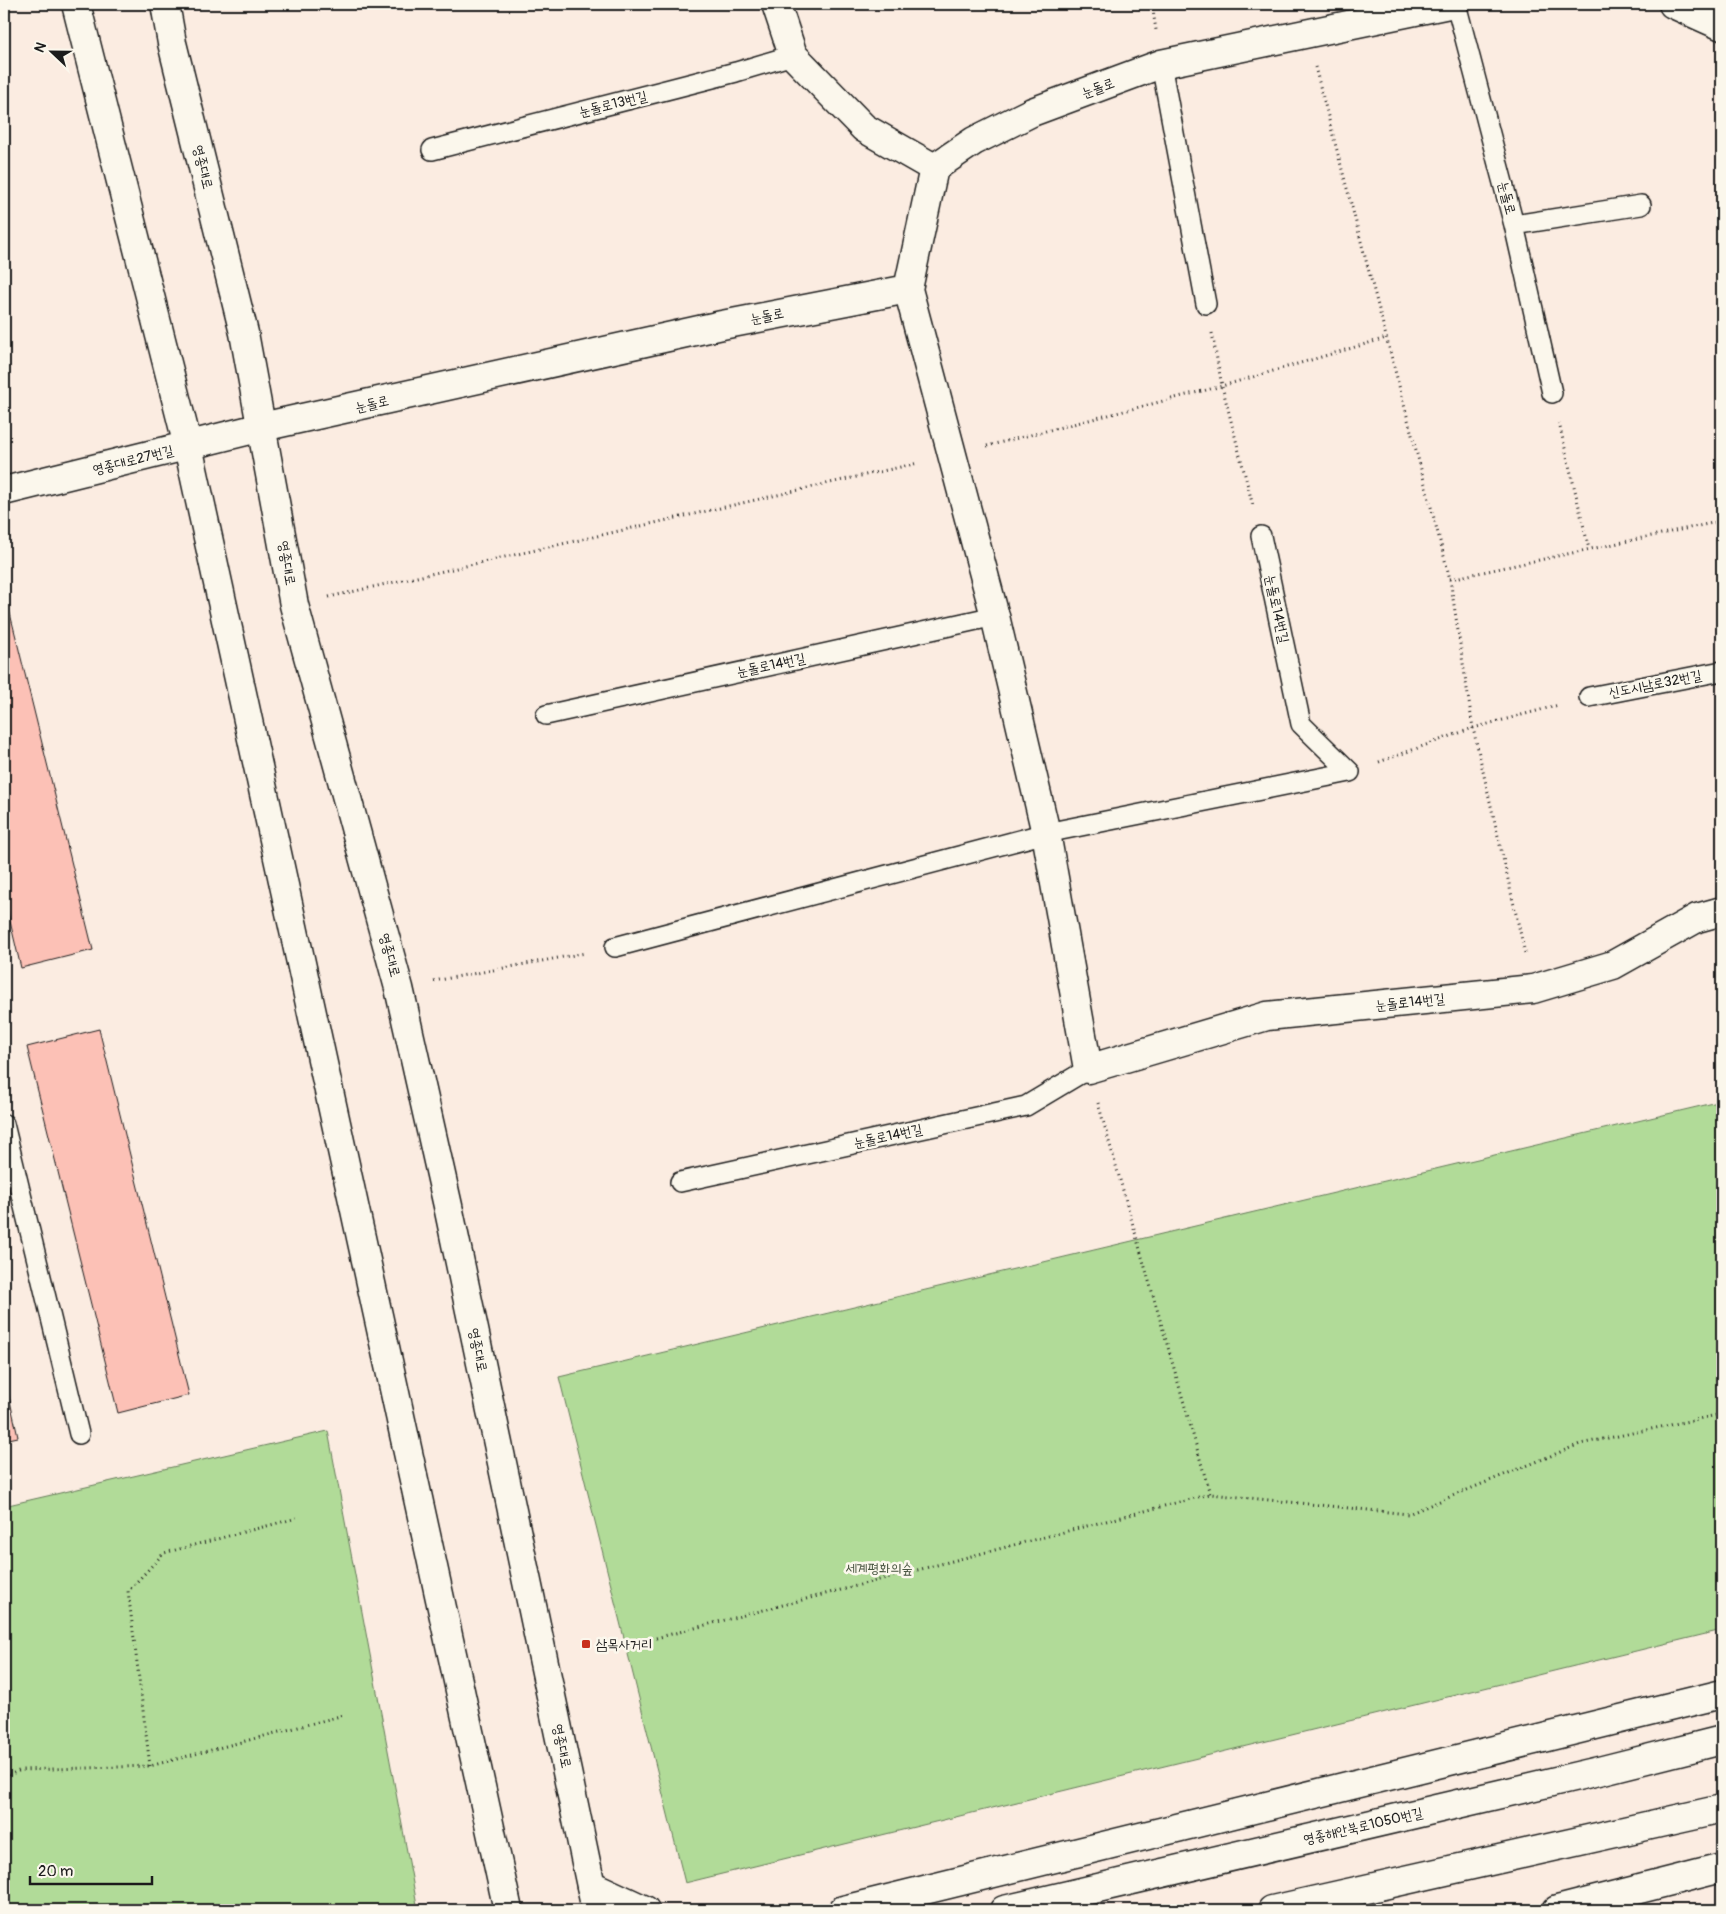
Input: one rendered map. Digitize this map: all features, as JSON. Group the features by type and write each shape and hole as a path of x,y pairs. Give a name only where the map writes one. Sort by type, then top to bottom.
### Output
{"main road":[{"path":"76,4 188,446 508,1910"},
{"name":"영종대로","path":"166,4 172,43 244,333 294,605 399,988 448,1206 593,1898"},
{"path":"776,4 793,55 864,128 934,168 908,289 995,616 1046,833 1088,1069"},
{"name":"눈돌로","path":"934,168 974,141 1032,112 1161,64 1449,4"},
{"path":"1674,4 1722,26"},
{"name":"눈돌로","path":"262,427 722,325 908,289"},
{"name":"영종대로27번길","path":"4,491 262,427"},
{"name":"눈돌로14번길","path":"1088,1069 1267,1016 1533,989 1613,965 1697,918 1722,911"},
{"path":"843,1910 1722,1694"},
{"name":"영종해안북로1050번길","path":"1004,1910 1604,1770 1722,1740"},
{"path":"1272,1910 1722,1808"},
{"path":"1557,1910 1722,1868"},
{"path":"593,1898 645,1910"}],"lane":[{"name":"눈돌로","path":"1456,4 1514,225 1552,393"},
{"name":"눈돌로13번길","path":"432,150 736,72 793,55"},
{"path":"1161,64 1206,304"},
{"path":"1514,225 1641,205"},
{"name":"눈돌로14번길","path":"1261,536 1301,724 1350,772"},
{"name":"눈돌로14번길","path":"546,715 995,616"},
{"name":"신도시남로32번길","path":"1589,697 1722,671"},
{"path":"615,947 1046,833 1350,772"},
{"name":"눈돌로14번길","path":"680,1182 1026,1106 1088,1069"},
{"path":"4,1124 79,1434"}],"path":[{"path":"1306,33 1450,580 1473,728 1533,989"},
{"path":"1206,304 1222,386 1261,536"},
{"path":"294,605 953,455 1222,386 1386,338"},
{"path":"1552,393 1589,549"},
{"path":"1450,580 1722,521"},
{"path":"1350,772 1473,728 1589,697"},
{"path":"399,988 615,947"},
{"path":"1088,1069 1210,1494"},
{"path":"656,1638 1210,1494 1408,1514 1580,1444 1722,1414"},
{"path":"150,1766 128,1591 164,1553 297,1518"},
{"path":"4,1776 21,1770 150,1766 344,1715"}],"green space":[{"name":"세계평화의숲","path":"1722,1101 1722,1630 685,1883 559,1377"},
{"path":"328,1431 418,1910 4,1910 4,1506"}],"building":[{"path":"4,589 93,950 21,968 4,896"},
{"path":"99,1029 189,1395 118,1413 27,1047"},
{"path":"4,1374 18,1437 4,1440"}],"place":[{"name":"삼목사거리","path":"586,1644"}]}
